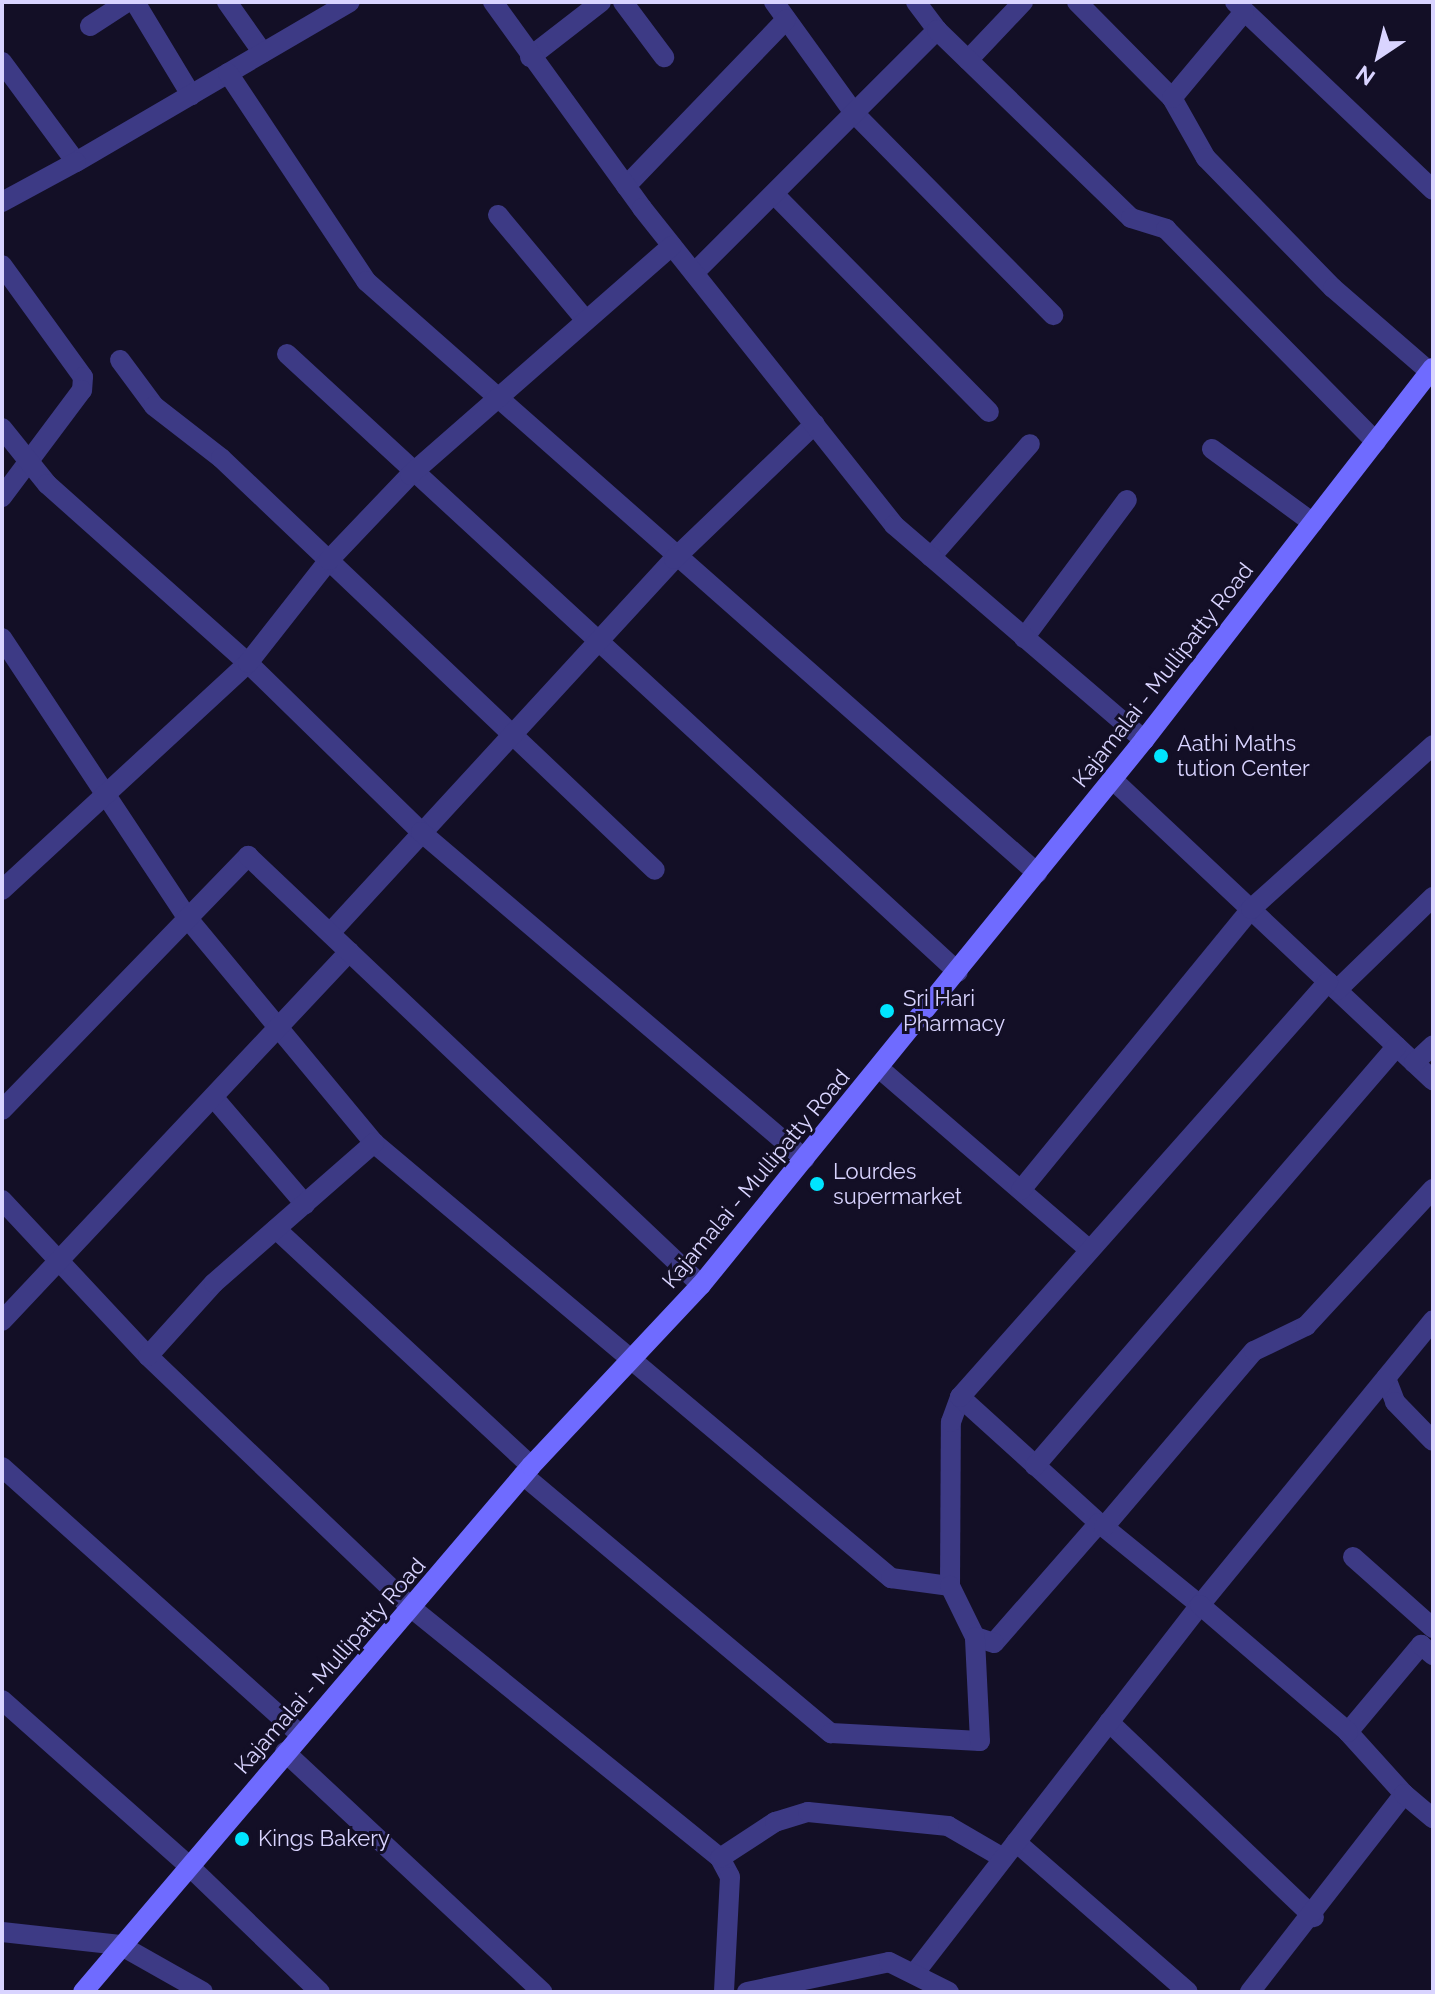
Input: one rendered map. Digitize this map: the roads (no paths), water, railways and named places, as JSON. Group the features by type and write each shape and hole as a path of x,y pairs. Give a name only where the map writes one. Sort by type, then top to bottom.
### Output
{"main road":[{"name":"Kajamalai - Mullipatty Road","path":"83,1992 300,1734 414,1610 527,1470 701,1285 880,1069 1144,740 1432,370"}],"street":[{"path":"90,26 127,2"},
{"path":"135,2 191,95"},
{"path":"227,2 263,53"},
{"path":"2,202 350,2"},
{"path":"493,2 530,57 672,246 894,525 1144,740"},
{"path":"530,57 601,2"},
{"path":"623,2 664,57"},
{"path":"774,2 854,113 1053,315"},
{"path":"916,2 937,30 1131,218 1166,229 1376,442"},
{"path":"968,60 1023,2"},
{"path":"1077,2 1172,98 1206,158 1333,288 1432,370"},
{"path":"1097,22 1106,2"},
{"path":"1172,98 1240,7 1433,190"},
{"path":"626,186 786,20"},
{"path":"694,273 937,30"},
{"path":"2,62 76,162"},
{"path":"228,73 353,268 674,559 1037,873"},
{"path":"774,194 989,412"},
{"path":"498,215 583,317"},
{"path":"4,883 248,663 329,560 410,475 583,317 672,246"},
{"path":"2,265 83,377 82,390 31,463 2,497"},
{"path":"287,354 410,475 958,972"},
{"path":"120,360 154,406 329,560 516,733 655,870"},
{"path":"330,933 421,832 597,647 674,559 815,424"},
{"path":"2,428 31,463 248,663 421,832 805,1159"},
{"path":"931,557 1030,444"},
{"path":"1212,449 1313,523"},
{"path":"1024,638 1127,500"},
{"path":"3,642 106,791 189,920 276,1031 374,1143 891,1578 950,1586"},
{"path":"1021,1190 1251,909 1433,745"},
{"path":"1112,779 1433,1080"},
{"path":"2,1110 248,856 701,1285"},
{"path":"276,1229 527,1470 831,1733 980,1741 975,1637 950,1586 951,1422 960,1397 1090,1250 1333,986 1433,897"},
{"path":"2,1321 61,1263 349,952"},
{"path":"1414,1063 1433,1045"},
{"path":"1035,1466 1397,1046"},
{"path":"880,1069 1090,1250"},
{"path":"214,1098 305,1204"},
{"path":"148,1356 276,1229 374,1143"},
{"path":"975,1637 994,1643 1254,1351 1306,1326 1433,1189"},
{"path":"2,1200 148,1356 414,1610 720,1858 730,1877 724,1992"},
{"path":"917,1970 1200,1605 1433,1320"},
{"path":"1386,1378 1395,1402 1433,1441"},
{"path":"960,1397 1102,1525 1348,1732 1404,1794 1433,1818"},
{"path":"2,1467 300,1734"},
{"path":"1348,1732 1430,1640 1353,1557"},
{"path":"2,1700 188,1865 320,1992"},
{"path":"1109,1722 1314,1917"},
{"path":"285,1752 542,1992"},
{"path":"1250,1992 1314,1917 1404,1794"},
{"path":"720,1858 775,1822 808,1812 948,1826 1010,1850 1188,1992"},
{"path":"2,1932 120,1945 203,1992"},
{"path":"747,1992 889,1962 917,1970 949,1992"}],"place":[{"name":"Aathi Maths tution Center","path":"1161,756"},
{"name":"Sri Hari Pharmacy","path":"887,1011"},
{"name":"Lourdes supermarket","path":"817,1184"},
{"name":"Kings Bakery","path":"242,1839"}]}
